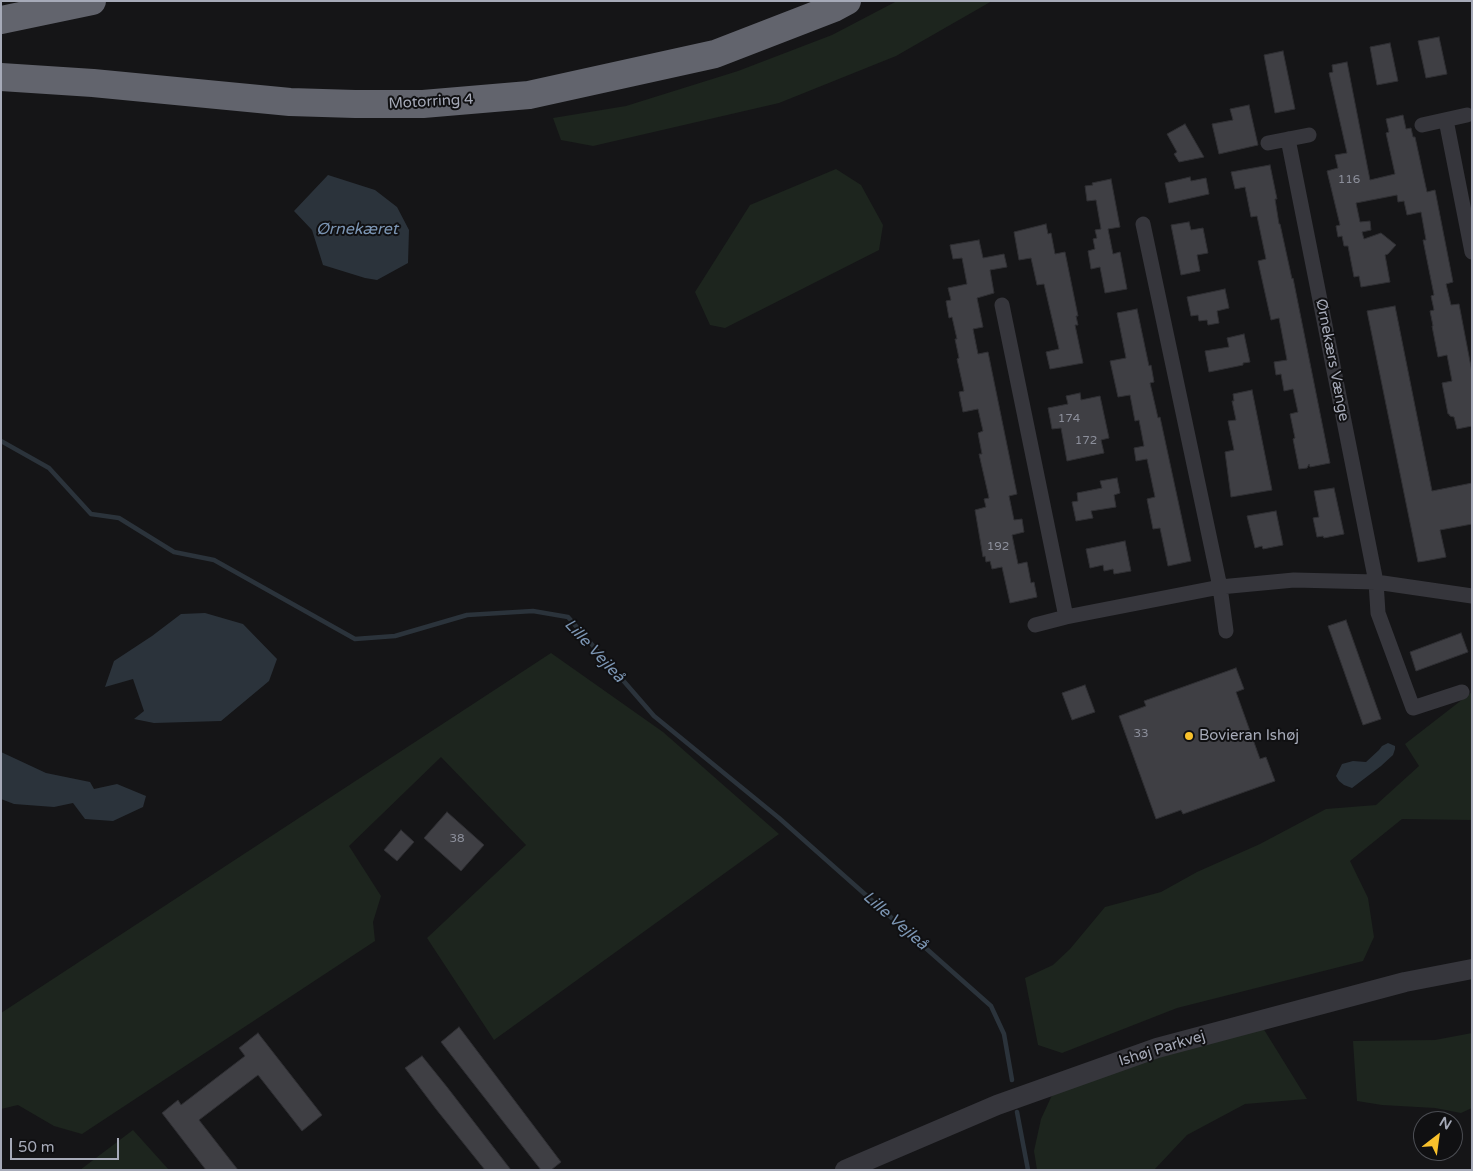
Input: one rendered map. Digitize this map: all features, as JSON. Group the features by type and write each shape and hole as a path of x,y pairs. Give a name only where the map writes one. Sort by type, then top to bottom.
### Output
{"highway":[{"path":"1,20 92,1"},
{"name":"Motorring 4","path":"1,77 93,83 290,102 423,104 529,95 716,54 834,8 847,1"}],"street":[{"path":"1422,124 1467,115"},
{"path":"1446,120 1472,252"},
{"path":"1268,143 1309,135"},
{"name":"Ørnekærs Vænge","path":"1288,139 1376,582 1378,613 1413,708 1462,692"},
{"path":"1143,224 1220,587 1226,631"},
{"path":"1002,306 1066,617"},
{"path":"1035,625 1066,617 1220,587 1294,580 1376,582 1472,596"},
{"name":"Ishøj Parkvej","path":"854,1166 997,1105 1157,1048 1405,982 1472,969"}],"shaded area":[{"path":"897,1 992,1 896,56 779,103 593,146 561,140 553,118 626,106 738,71 832,35"},
{"path":"836,169 861,185 883,225 879,250 725,328 710,325 695,292 750,205"},
{"path":"551,653 663,732 779,834 494,1040 427,938 526,845 441,757 349,846 381,896 373,922 375,941 82,1134 54,1126 18,1105 1,1109 1,1013"},
{"path":"1472,692 1472,820 1402,819 1350,861 1368,898 1374,937 1363,961 1177,1008 1062,1053 1038,1045 1025,978 1053,965 1070,949 1105,907 1161,892 1197,872 1260,844 1326,809 1376,805 1419,766 1405,744"},
{"path":"1263,1028 1307,1099 1245,1104 1187,1135 1154,1170 1037,1170 1034,1151 1041,1119 1053,1093 1176,1051"},
{"path":"1472,1033 1472,1108 1463,1112 1357,1101 1353,1041 1435,1040"},
{"path":"133,1130 169,1170 80,1170"}],"water":[{"name":"Ørnekæret","path":"328,175 375,190 397,207 409,230 408,263 377,280 323,265 312,230 294,211"},
{"path":"205,613 243,624 277,659 269,681 221,721 154,723 134,719 144,711 133,679 105,687 114,661 181,614"},
{"path":"1388,743 1395,746 1395,749 1393,755 1381,766 1352,788 1339,781 1336,776 1342,764 1353,761 1366,762 1382,746"},
{"path":"1,752 46,773 90,782 94,789 117,784 146,796 143,807 113,821 85,819 73,803 54,807 14,804 1,799"}],"building":[{"path":"1439,37 1447,74 1426,78 1418,41"},
{"path":"1390,43 1398,81 1377,85 1370,47"},
{"path":"1283,51 1295,109 1275,113 1264,55"},
{"path":"1347,62 1370,180 1395,174 1386,133 1389,132 1386,119 1403,115 1406,129 1411,128 1413,137 1415,137 1427,192 1435,190 1453,282 1446,284 1451,305 1459,304 1472,372 1472,426 1457,429 1454,417 1448,414 1442,383 1452,381 1447,355 1438,357 1432,326 1430,311 1434,310 1431,296 1434,295 1423,240 1426,240 1421,212 1407,215 1404,201 1398,202 1397,195 1356,203 1360,222 1370,221 1371,230 1362,232 1364,239 1381,233 1396,245 1385,255 1390,282 1361,287 1359,276 1354,277 1348,246 1344,246 1342,236 1338,237 1336,226 1340,225 1327,171 1338,168 1335,155 1347,153 1329,73 1333,72 1332,65"},
{"path":"1249,105 1258,145 1219,154 1212,124 1233,120 1230,109"},
{"path":"1185,124 1204,157 1179,162 1174,154 1177,152 1167,134"},
{"path":"1270,165 1277,199 1275,199 1279,224 1293,278 1330,463 1310,467 1309,464 1307,468 1299,469 1290,414 1298,412 1293,389 1284,391 1281,374 1276,375 1274,362 1287,360 1279,318 1271,320 1258,261 1266,259 1257,216 1251,217 1245,187 1235,189 1231,172"},
{"path":"1190,177 1191,181 1206,178 1209,194 1169,203 1165,183"},
{"path":"1111,179 1120,227 1108,229 1113,254 1120,252 1127,289 1105,293 1100,267 1091,269 1088,251 1095,249 1093,239 1097,238 1095,230 1101,229 1096,200 1087,201 1085,186"},
{"path":"1189,222 1191,230 1203,228 1208,253 1197,255 1200,271 1181,275 1171,225"},
{"path":"1046,224 1048,234 1051,233 1055,254 1065,252 1078,316 1076,316 1078,325 1075,325 1083,363 1050,369 1046,352 1059,349 1044,284 1037,285 1031,258 1019,260 1014,232"},
{"path":"979,240 983,258 1004,254 1007,267 990,270 994,293 977,298 983,327 973,329 978,354 988,352 1017,494 1009,496 1014,520 1022,519 1024,532 1012,535 1018,564 1027,562 1031,583 1034,582 1037,597 1010,603 1002,567 992,569 990,561 986,562 985,556 983,557 975,510 986,507 984,499 989,498 979,454 982,454 978,433 983,431 978,409 963,412 959,392 964,391 957,359 959,358 955,339 957,339 952,317 949,318 946,301 951,300 948,288 967,284 962,258 953,259 950,245"},
{"path":"1225,289 1229,308 1217,311 1219,323 1208,325 1207,320 1199,321 1198,315 1191,316 1187,297"},
{"path":"1395,306 1432,491 1472,483 1472,524 1440,530 1446,557 1418,562 1367,311"},
{"path":"1137,309 1154,382 1150,383 1158,418 1160,417 1191,561 1168,566 1160,528 1153,529 1147,499 1155,497 1147,459 1136,461 1134,448 1144,446 1139,420 1135,421 1130,395 1118,397 1110,361 1126,358 1117,313"},
{"path":"1244,334 1250,362 1209,372 1205,351 1229,347 1227,338"},
{"path":"1252,390 1272,490 1231,497 1225,452 1234,450 1228,421 1236,420 1232,401 1234,401 1233,394"},
{"path":"1080,393 1081,400 1100,396 1109,438 1101,440 1104,453 1067,461 1061,428 1052,429 1048,408 1068,404 1066,396"},
{"path":"1117,478 1120,493 1114,495 1116,507 1091,511 1093,518 1076,521 1072,502 1078,501 1077,493 1102,488 1100,481"},
{"path":"1334,488 1344,534 1324,538 1323,536 1317,537 1313,518 1319,517 1314,491"},
{"path":"1276,511 1283,545 1263,549 1262,546 1255,548 1247,516"},
{"path":"1125,541 1131,571 1114,574 1113,569 1104,571 1103,565 1090,568 1086,549"},
{"path":"1346,620 1381,719 1363,725 1328,626"},
{"path":"1461,633 1468,652 1416,671 1410,652"},
{"name":"Bovieran Ishøj","path":"1236,668 1244,689 1236,692 1260,759 1266,757 1275,781 1183,814 1181,810 1156,819 1119,716 1146,706 1144,701"},
{"path":"1085,685 1095,712 1072,720 1062,693"},
{"path":"447,812 484,845 461,871 424,838"},
{"path":"401,830 414,842 397,861 384,850"},
{"path":"459,1027 561,1162 551,1170 541,1170 441,1042"},
{"path":"258,1033 322,1115 302,1131 258,1075 199,1120 238,1170 206,1170 162,1113 178,1100 181,1105 245,1056 239,1048"},
{"path":"422,1056 511,1170 485,1170 436,1109 405,1068"}],"waterway":[{"name":"Lille Vejleå","path":"1,441 49,468 91,514 119,518 174,552 214,560 355,639 395,636 467,615 533,611 568,617 654,716 779,818 991,1006 1004,1034 1012,1080"},
{"name":"Lille Vejleå","path":"1017,1112 1028,1170"}],"place":[{"name":"Bovieran Ishøj","path":"1189,736"}]}
